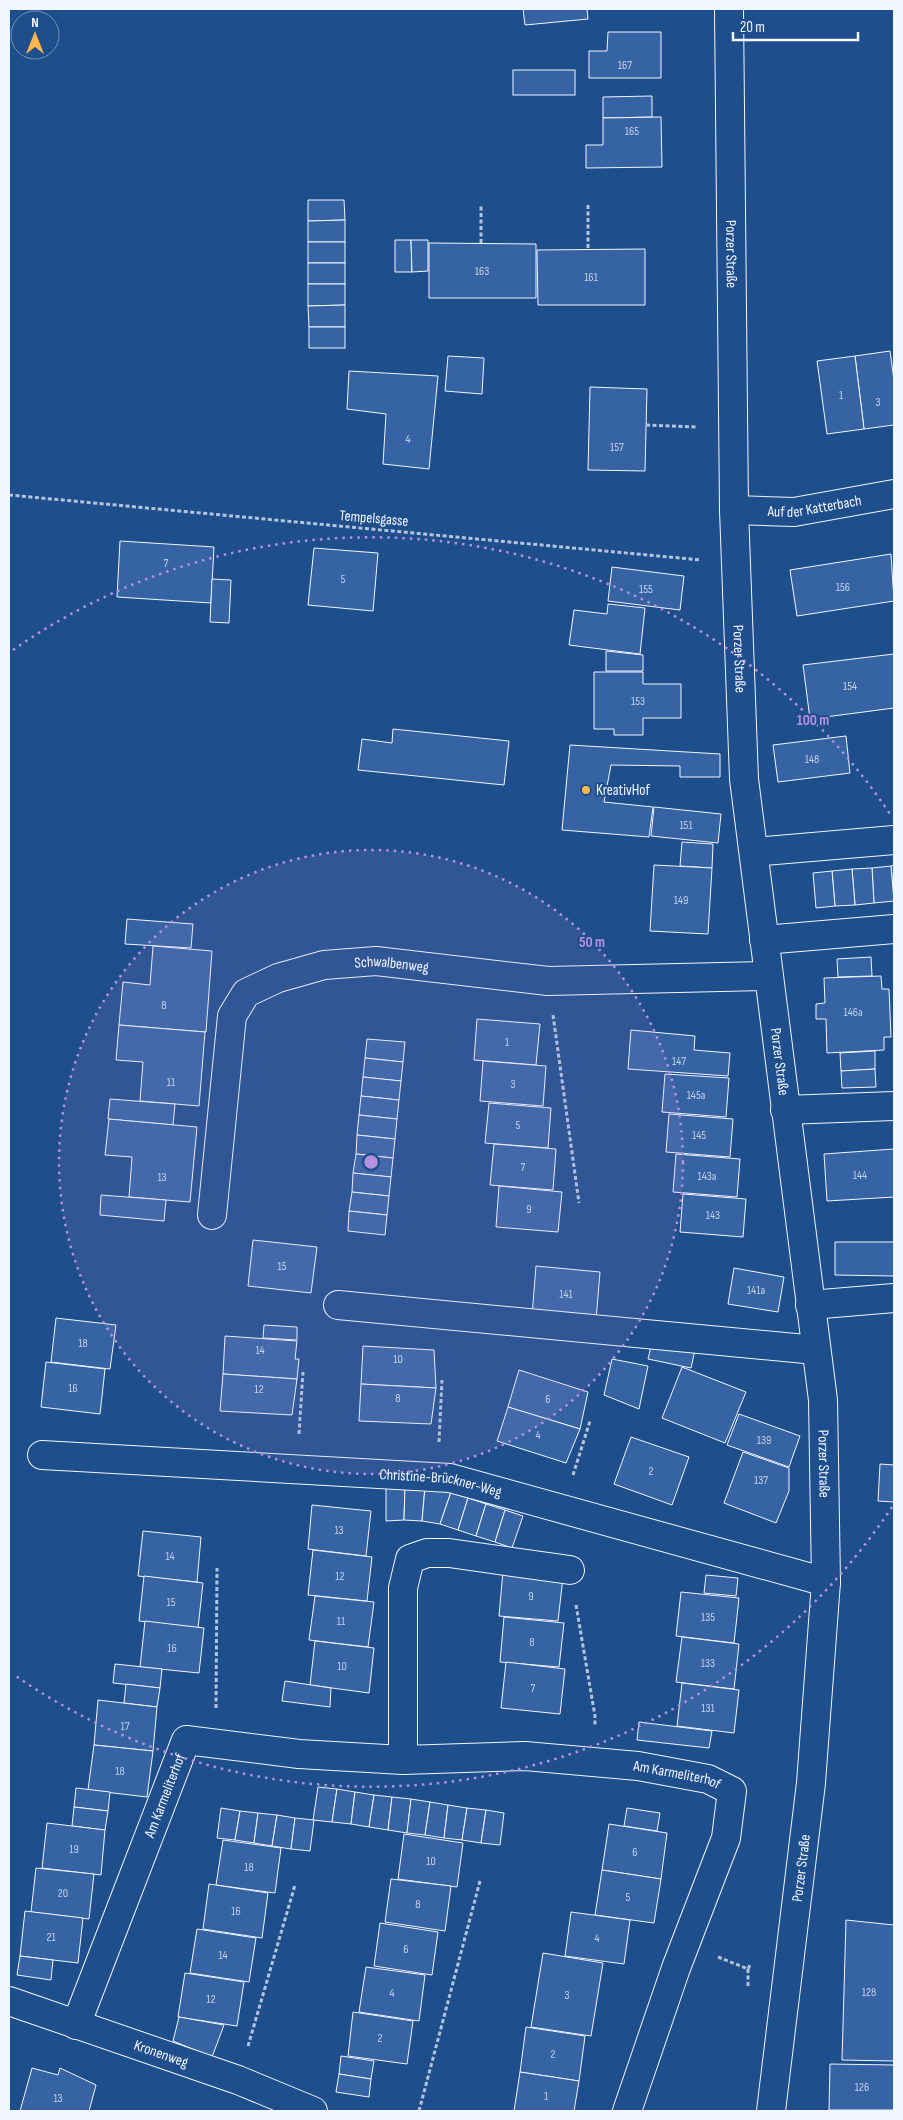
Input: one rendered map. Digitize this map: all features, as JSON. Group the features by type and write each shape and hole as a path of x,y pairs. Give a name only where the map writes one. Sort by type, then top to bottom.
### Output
{"street":[{"name":"Porzer Straße","path":"728,9 734,510 744,779 823,1400 826,1582 811,1783 771,2111"},
{"name":"Auf der Katterbach","path":"734,510 794,512 894,494"},
{"path":"754,852 894,840"},
{"path":"764,940 894,929"},
{"name":"Schwalbenweg","path":"212,1215 232,1016 246,993 278,978 324,965 376,961 548,981 768,976"},
{"path":"785,1110 894,1106"},
{"path":"810,1305 894,1298"},
{"path":"338,1305 816,1350"},
{"name":"Christine-Brückner-Weg","path":"42,1455 450,1478 826,1582"},
{"path":"403,1760 403,1588 410,1559 427,1553 449,1553 570,1570"},
{"name":"Am Karmeliterhof","path":"76,2025 186,1740 299,1754 403,1760 526,1756 638,1766 708,1779 732,1791 726,1838 676,1968 627,2111"},
{"name":"Kronenweg","path":"9,2001 238,2080 312,2111"}],"path":[{"path":"480,243 481,205"},
{"path":"588,205 588,250"},
{"path":"646,425 733,428"},
{"name":"Tempelsgasse","path":"9,495 737,563"},
{"path":"548,981 579,1203"},
{"path":"296,1470 303,1372"},
{"path":"437,1477 442,1380"},
{"path":"563,1509 590,1421"},
{"path":"216,1744 217,1568"},
{"path":"570,1570 596,1716 593,1762"},
{"path":"419,2111 480,1882"},
{"path":"238,2080 295,1885"}],"building":[{"path":"523,9 587,9 588,19 525,25"},
{"path":"608,32 661,32 661,78 589,78 589,51 607,51"},
{"path":"513,70 575,70 575,95 513,95"},
{"path":"652,96 652,117 603,118 603,97"},
{"path":"661,117 662,167 586,168 586,145 603,145 603,118"},
{"path":"308,200 344,200 345,220 308,221"},
{"path":"345,220 345,242 308,242 308,221"},
{"path":"395,240 411,240 412,272 395,272"},
{"path":"411,240 428,240 428,271 412,272"},
{"path":"308,242 345,242 345,263 308,263"},
{"path":"429,243 536,244 536,298 429,298"},
{"path":"645,249 645,305 538,305 537,250"},
{"path":"308,263 345,263 345,284 308,284"},
{"path":"308,284 345,284 345,305 308,306"},
{"path":"345,305 345,327 309,327 308,306"},
{"path":"309,327 345,327 345,348 309,348"},
{"path":"890,351 894,380 894,425 864,429 855,356"},
{"path":"448,356 484,358 482,394 445,391"},
{"path":"855,356 864,429 827,434 817,361"},
{"path":"349,371 438,376 429,469 383,464 386,414 347,409"},
{"path":"590,387 647,389 645,471 588,470"},
{"path":"120,541 214,547 211,603 117,597"},
{"path":"314,548 378,553 373,611 308,605"},
{"path":"891,554 894,601 797,616 790,570"},
{"path":"612,567 684,576 680,610 608,601"},
{"path":"212,579 231,580 229,623 210,622"},
{"path":"608,604 645,608 640,654 569,645 574,610 607,614"},
{"path":"606,651 643,655 643,671 606,671"},
{"path":"894,654 894,708 810,719 803,665"},
{"path":"594,672 643,672 643,684 681,684 681,718 643,718 643,735 614,735 614,729 594,729"},
{"path":"393,729 509,741 504,785 358,770 362,739 392,743"},
{"path":"846,736 850,773 778,782 773,745"},
{"name":"KreativHof","path":"570,745 720,754 720,777 680,777 680,766 611,765 604,802 653,807 649,837 562,830"},
{"path":"654,807 721,814 718,843 651,836"},
{"path":"682,842 713,844 712,868 680,866"},
{"path":"654,865 712,868 708,934 650,931"},
{"path":"894,865 894,901 891,866"},
{"path":"891,866 894,901 874,903 872,868"},
{"path":"872,868 874,903 855,905 852,869"},
{"path":"852,869 855,905 835,906 832,871"},
{"path":"832,871 835,906 816,908 813,873"},
{"path":"127,919 193,924 191,948 125,944"},
{"path":"153,946 212,951 206,1032 119,1025 123,982 150,985"},
{"path":"871,957 872,976 838,977 837,959"},
{"path":"881,976 882,989 889,989 891,1037 884,1037 884,1050 827,1053 826,1019 816,1019 816,1004 825,1003 824,978"},
{"path":"477,1019 540,1024 536,1065 474,1060"},
{"path":"119,1025 205,1032 199,1106 140,1101 143,1062 116,1060"},
{"path":"631,1030 695,1036 694,1050 730,1053 728,1076 628,1069"},
{"path":"367,1039 405,1042 403,1062 365,1058"},
{"path":"875,1051 875,1069 841,1071 840,1053"},
{"path":"365,1058 403,1062 401,1081 363,1077"},
{"path":"483,1061 546,1066 543,1106 480,1101"},
{"path":"875,1069 876,1087 842,1088 841,1071"},
{"path":"665,1074 729,1078 726,1117 662,1112"},
{"path":"363,1077 401,1081 399,1100 361,1096"},
{"path":"361,1096 399,1100 397,1119 359,1115"},
{"path":"110,1099 175,1104 173,1125 108,1119"},
{"path":"489,1103 551,1108 548,1148 485,1143"},
{"path":"669,1114 733,1119 730,1157 666,1152"},
{"path":"359,1115 397,1119 395,1139 357,1135"},
{"path":"109,1119 197,1127 190,1202 129,1197 132,1157 105,1155"},
{"path":"357,1135 395,1139 393,1158 356,1154"},
{"path":"494,1144 556,1149 553,1190 490,1185"},
{"path":"894,1149 894,1197 827,1201 824,1154"},
{"path":"356,1154 393,1158 391,1177 353,1173"},
{"path":"676,1154 740,1159 737,1197 673,1192"},
{"path":"353,1173 391,1177 389,1196 352,1192"},
{"path":"499,1186 562,1192 558,1232 496,1227"},
{"path":"352,1192 389,1196 387,1215 349,1211"},
{"path":"683,1194 746,1199 743,1237 680,1232"},
{"path":"101,1195 166,1200 164,1221 100,1215"},
{"path":"349,1211 387,1215 385,1235 348,1231"},
{"path":"253,1240 317,1247 311,1293 248,1286"},
{"path":"835,1242 894,1242 894,1276 835,1275"},
{"path":"536,1266 600,1272 596,1320 532,1316"},
{"path":"734,1268 784,1277 778,1312 728,1304"},
{"path":"56,1318 116,1325 110,1369 51,1362"},
{"path":"264,1325 297,1327 297,1340 263,1338"},
{"path":"225,1336 297,1341 295,1359 299,1359 297,1379 223,1374"},
{"path":"652,1342 695,1350 691,1368 648,1359"},
{"path":"363,1346 434,1350 436,1388 361,1384"},
{"path":"612,1359 648,1366 639,1409 604,1395"},
{"path":"46,1362 105,1369 100,1414 41,1407"},
{"path":"682,1367 746,1392 725,1443 662,1418"},
{"path":"519,1370 588,1392 580,1429 508,1407"},
{"path":"223,1374 297,1379 292,1415 220,1411"},
{"path":"361,1384 436,1388 431,1424 359,1421"},
{"path":"508,1407 580,1429 566,1463 497,1441"},
{"path":"739,1414 800,1436 789,1467 727,1445"},
{"path":"631,1437 689,1457 672,1505 614,1484"},
{"path":"743,1452 789,1468 789,1491 776,1523 724,1503"},
{"path":"880,1464 894,1465 894,1502 878,1501"},
{"path":"386,1484 405,1485 404,1520 386,1521"},
{"path":"405,1485 425,1487 422,1521 404,1520"},
{"path":"425,1487 451,1492 440,1524 422,1521"},
{"path":"451,1492 468,1498 458,1530 440,1524"},
{"path":"468,1498 486,1504 476,1536 458,1530"},
{"path":"486,1504 505,1510 495,1542 476,1536"},
{"path":"312,1505 371,1511 366,1556 308,1549"},
{"path":"505,1510 523,1516 512,1548 495,1542"},
{"path":"143,1531 201,1537 197,1582 138,1576"},
{"path":"313,1550 372,1557 367,1601 308,1595"},
{"path":"503,1571 563,1577 558,1621 499,1616"},
{"path":"706,1575 738,1578 736,1596 704,1593"},
{"path":"144,1576 203,1583 198,1628 139,1621"},
{"path":"681,1592 739,1598 734,1643 676,1636"},
{"path":"315,1596 374,1602 368,1647 309,1640"},
{"path":"504,1617 564,1623 559,1667 500,1662"},
{"path":"145,1621 204,1628 199,1673 140,1667"},
{"path":"682,1637 739,1644 734,1689 676,1682"},
{"path":"315,1641 374,1648 369,1693 310,1685"},
{"path":"506,1662 565,1669 560,1714 501,1708"},
{"path":"115,1664 162,1669 160,1688 113,1683"},
{"path":"285,1681 331,1688 330,1707 282,1701"},
{"path":"682,1683 739,1690 734,1733 677,1726"},
{"path":"126,1684 160,1688 157,1707 124,1703"},
{"path":"98,1700 157,1707 153,1751 94,1745"},
{"path":"639,1722 712,1731 709,1748 637,1740"},
{"path":"94,1745 153,1751 147,1797 88,1790"},
{"path":"318,1787 337,1789 332,1822 313,1820"},
{"path":"76,1788 110,1792 108,1811 74,1807"},
{"path":"337,1789 355,1792 351,1824 332,1822"},
{"path":"355,1792 374,1795 369,1827 351,1824"},
{"path":"374,1795 392,1797 388,1830 369,1827"},
{"path":"392,1797 411,1799 407,1833 388,1830"},
{"path":"411,1799 430,1802 425,1835 407,1833"},
{"path":"430,1802 448,1805 444,1838 425,1835"},
{"path":"448,1805 467,1808 462,1840 444,1838"},
{"path":"74,1807 108,1811 105,1830 72,1826"},
{"path":"221,1808 240,1811 235,1840 217,1838"},
{"path":"467,1808 486,1810 481,1843 462,1840"},
{"path":"627,1808 660,1813 657,1831 624,1826"},
{"path":"486,1810 504,1813 500,1845 481,1843"},
{"path":"240,1811 258,1813 254,1843 235,1840"},
{"path":"258,1813 277,1815 272,1846 254,1843"},
{"path":"277,1815 295,1818 291,1849 272,1846"},
{"path":"295,1818 314,1820 310,1851 291,1849"},
{"path":"47,1823 105,1830 101,1875 42,1868"},
{"path":"609,1824 667,1833 661,1879 602,1870"},
{"path":"404,1834 463,1843 457,1887 398,1879"},
{"path":"223,1840 281,1848 275,1893 216,1885"},
{"path":"36,1868 94,1874 89,1919 31,1912"},
{"path":"602,1870 661,1879 654,1923 595,1915"},
{"path":"391,1879 451,1886 445,1931 385,1922"},
{"path":"209,1884 268,1893 262,1938 203,1929"},
{"path":"25,1911 83,1918 78,1963 20,1956"},
{"path":"571,1912 630,1920 624,1964 565,1956"},
{"path":"846,1920 894,1925 894,2061 842,2060"},
{"path":"380,1923 438,1932 432,1975 374,1966"},
{"path":"197,1929 256,1938 249,1982 190,1973"},
{"path":"543,1953 603,1963 591,2036 531,2027"},
{"path":"20,1956 53,1960 51,1980 17,1975"},
{"path":"366,1967 425,1975 419,2021 359,2012"},
{"path":"185,1973 244,1982 237,2026 178,2017"},
{"path":"353,2012 413,2021 407,2064 348,2056"},
{"path":"179,2017 224,2025 212,2057 173,2041"},
{"path":"526,2027 585,2036 579,2081 520,2072"},
{"path":"341,2056 374,2061 371,2079 339,2074"},
{"path":"830,2064 894,2065 894,2110 829,2110"},
{"path":"32,2068 58,2075 60,2068 96,2085 89,2111 20,2111"},
{"path":"520,2072 579,2081 574,2111 514,2111"},
{"path":"339,2074 371,2079 369,2097 336,2092"}],"place":[{"name":"KreativHof","path":"586,790"}]}
